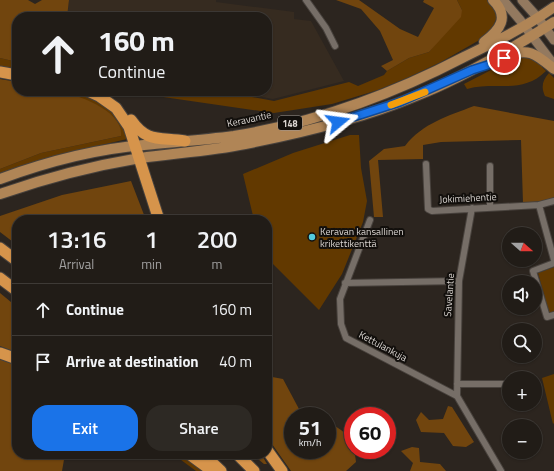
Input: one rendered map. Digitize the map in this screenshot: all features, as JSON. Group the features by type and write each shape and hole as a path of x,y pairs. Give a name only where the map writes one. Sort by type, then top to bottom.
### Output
{"highway":[{"path":"0,72 12,74"},
{"path":"99,96 116,108 129,127 157,215"},
{"path":"105,96 116,103 141,134 152,138 185,141"},
{"path":"0,248 12,257"},
{"path":"0,278 12,287"},
{"path":"0,353 12,357"},
{"path":"272,457 282,471"},
{"path":"196,459 212,471"},
{"path":"208,459 221,471"},
{"path":"242,459 254,471"}],"main road":[{"path":"465,57 495,34 499,29 502,14 493,0"},
{"path":"502,0 524,25 554,65"},
{"path":"522,0 538,18 550,25 554,40"},
{"name":"Keravantie","path":"0,179 55,162 96,152 235,135 336,110 393,91 465,57 538,18 554,7"},
{"name":"148","path":"0,194 67,173 140,158 242,145 324,126 400,102 472,70 550,25"},
{"path":"472,70 494,63 514,53 524,52 536,56 554,69"}],"street":[{"path":"306,0 326,28 336,46"},
{"name":"Jokimiehentie","path":"426,164 428,209 539,205 554,201"},
{"path":"490,166 490,207"},
{"path":"539,205 554,260"},
{"name":"Savelantie","path":"457,396 458,281 472,208"},
{"name":"Kettulankuja","path":"370,220 344,283 340,299 340,324 346,338 457,396"},
{"path":"554,263 533,271 547,317 554,315"},
{"path":"344,283 458,281"},
{"path":"457,384 502,384"},
{"path":"457,396 501,471"}],"shaded area":[{"path":"0,0 28,0 35,4 42,0 69,0 68,12 12,12 12,61 0,58"},
{"path":"69,0 216,0 216,2 294,12 294,19 311,21 344,81 273,99 256,96 272,96 272,12 68,12"},
{"path":"336,0 359,0 400,29 418,37 434,8 423,2 424,0 457,0 462,10 461,17 429,52 409,58 387,71 381,66 393,60 380,31 361,9"},
{"path":"457,0 488,0 496,9 497,17 491,31 483,38 441,62 407,78 378,90 332,104 274,113 157,96 247,96 274,101 349,82 358,86 384,75 387,71 409,58 429,52 462,10"},
{"path":"518,56 529,56 543,65 542,67 546,71 528,83 518,85 488,86 467,89 464,84"},
{"path":"0,58 12,61 12,70 0,67"},
{"path":"549,73 554,78 554,99 545,96 543,90 544,81"},
{"path":"0,79 12,81 12,96 76,96 87,100 98,105 107,112 115,119 120,127 121,136 41,153 0,169"},
{"path":"73,96 90,96 116,114 125,127 127,139 55,156 0,173 0,169 41,153 121,136 76,97"},
{"path":"474,106 554,121 554,198 545,201 523,203 521,140 441,142 423,145 423,159 378,160 383,217 374,217 369,161 384,149 405,146 420,131 436,121"},
{"name":"Keravan kansallinen krikettikenttä","path":"350,135 359,135 361,168 367,201 363,222 342,274 319,310 272,263 272,215 253,215 243,174 293,153"},
{"path":"131,181 144,215 12,215 12,241 0,232 0,216 62,195"},
{"path":"554,267 554,312 549,313 542,288 542,275 539,275 538,273"},
{"path":"0,293 12,303 12,351 0,346"},
{"path":"0,358 12,362 12,459 64,459 62,471 0,471"},
{"path":"554,374 553,424 542,378"},
{"path":"272,377 283,379 298,407 284,407 284,459 336,459 336,427 344,432 344,459 356,459 356,462 346,471 291,471 272,444"},
{"path":"448,406 452,407 474,442 466,447 453,446 444,433 421,432 416,420 421,412 429,420 443,419"},
{"path":"412,447 419,448 420,462 440,464 446,471 410,471 413,463 401,451"},
{"path":"180,459 190,459 204,471 196,471"},
{"path":"258,459 264,459 267,464 264,464"}],"slow traffic":[{"path":"391,105 425,92"}],"place":[{"name":"Keravan kansallinen krikettikenttä","path":"312,237"}],"route":[{"path":"338,122 417,96 472,70 504,58"}]}
